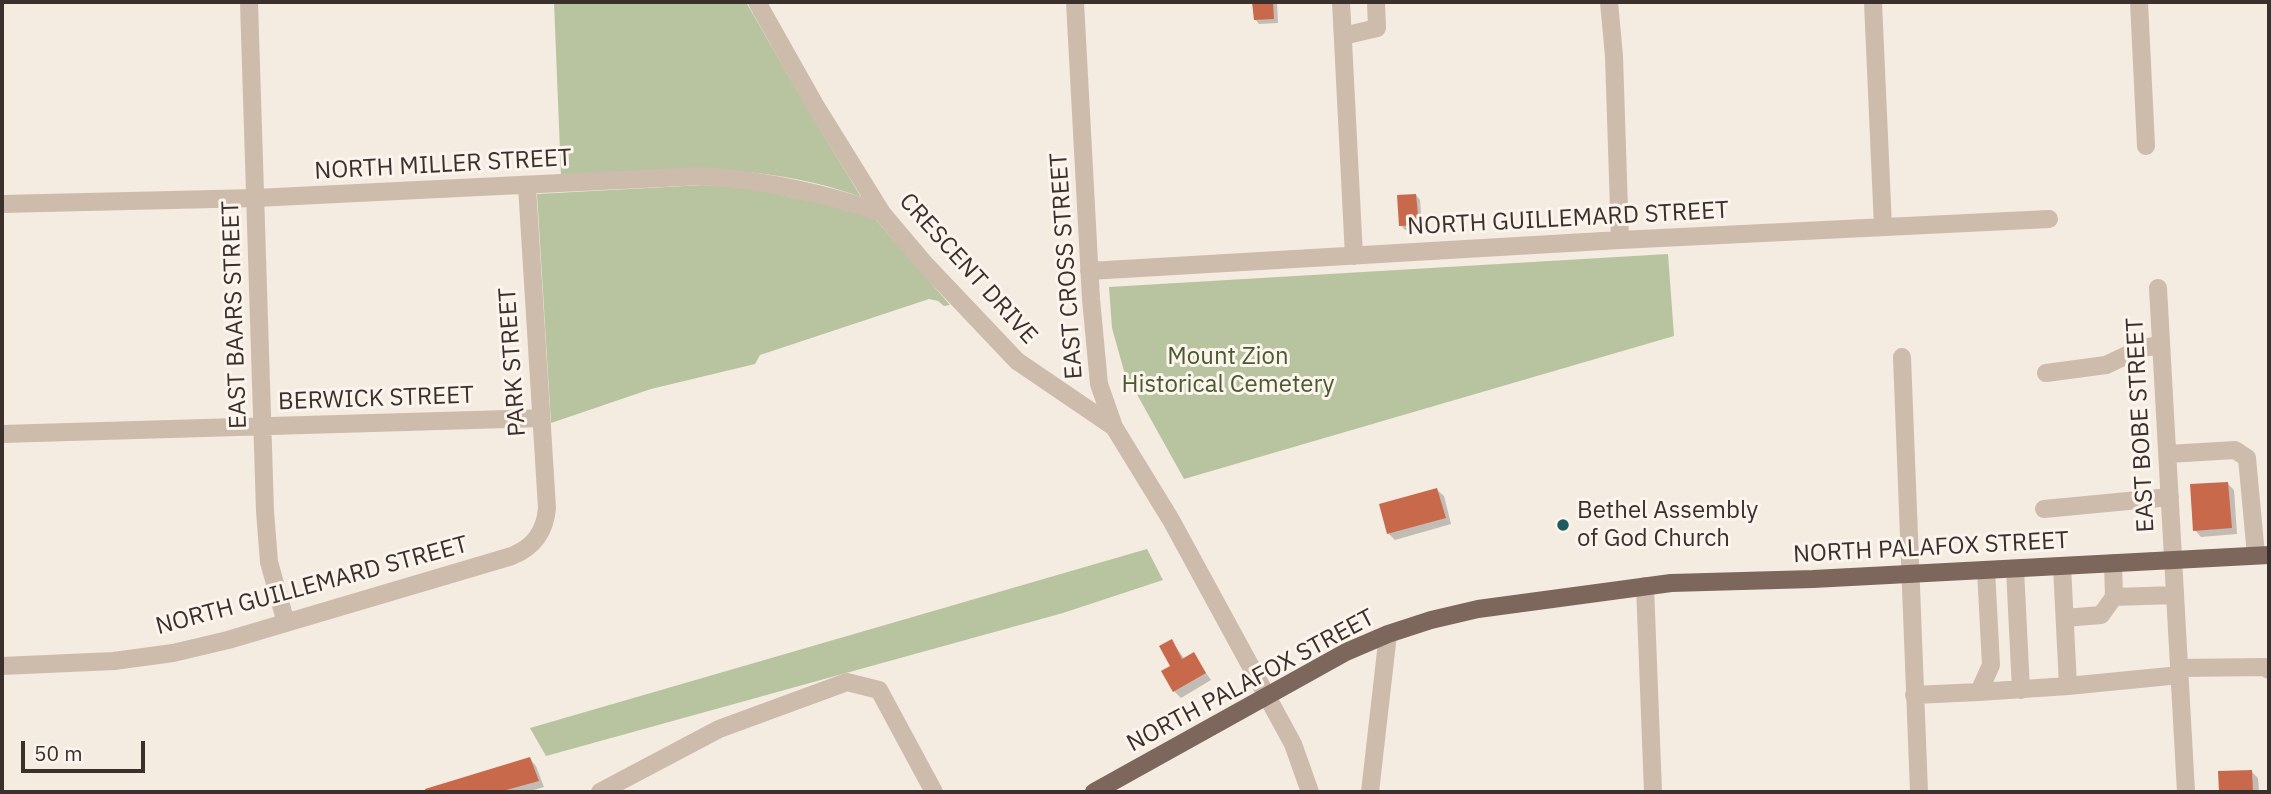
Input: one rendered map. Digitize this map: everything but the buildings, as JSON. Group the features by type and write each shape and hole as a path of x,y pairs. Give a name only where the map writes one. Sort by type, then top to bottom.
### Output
{"main road":[{"name":"NORTH PALAFOX STREET","path":"1094,792 1346,652 1388,634 1478,609 1671,583 1909,575 2262,555"}],"street":[{"name":"EAST BAARS STREET","path":"249,2 265,511 269,562 286,623"},
{"name":"CRESCENT DRIVE","path":"757,2 882,213 925,264 1017,361 1114,427"},
{"name":"EAST CROSS STREET","path":"1075,2 1089,271 1099,384 1114,427 1165,510 1293,744 1310,792"},
{"path":"1341,2 1354,256"},
{"path":"1343,36 1377,28 1376,2"},
{"path":"1609,2 1614,56 1620,240"},
{"path":"1873,2 1884,227"},
{"path":"2139,2 2146,146"},
{"name":"NORTH MILLER STREET","path":"2,204 256,198 702,176 737,178 799,188 882,213"},
{"name":"PARK STREET","path":"527,186 547,508 541,533"},
{"name":"NORTH GUILLEMARD STREET","path":"1089,271 1620,240 2049,219"},
{"name":"EAST BOBE STREET","path":"2158,288 2186,792"},
{"path":"2046,373 2106,365 2142,348 2161,345"},
{"path":"1902,357 1919,792"},
{"name":"BERWICK STREET","path":"2,434 541,418"},
{"path":"2168,454 2235,450 2247,458 2262,555"},
{"path":"2044,509 2170,497"},
{"name":"NORTH GUILLEMARD STREET","path":"2,666 114,662 173,653 286,623 512,556 534,543 541,533"},
{"path":"2065,618 2101,615 2114,597 2113,563"},
{"path":"2062,566 2068,685"},
{"path":"2015,569 2021,690"},
{"path":"1979,692 1991,665 1986,570"},
{"path":"1645,586 1653,792"},
{"path":"2114,597 2175,595"},
{"path":"1370,792 1388,634"},
{"path":"1914,695 2021,690 2179,672 2265,667 2269,670"},
{"path":"600,792 719,729 847,682 879,690 934,792"}],"green space":[{"path":"554,2 746,2 861,197 824,185 749,172 675,170 561,176"},
{"path":"703,185 748,188 840,207 876,220 950,305 944,306 929,299 760,355 755,364 651,389 551,423 537,194"},
{"name":"Mount Zion Historical Cemetery","path":"1668,254 1674,336 1184,479 1124,371 1112,328 1109,287"},
{"path":"1147,549 1163,580 1063,613 546,756 530,728"}],"place":[{"name":"Bethel Assembly of God Church","path":"1563,525"}]}
